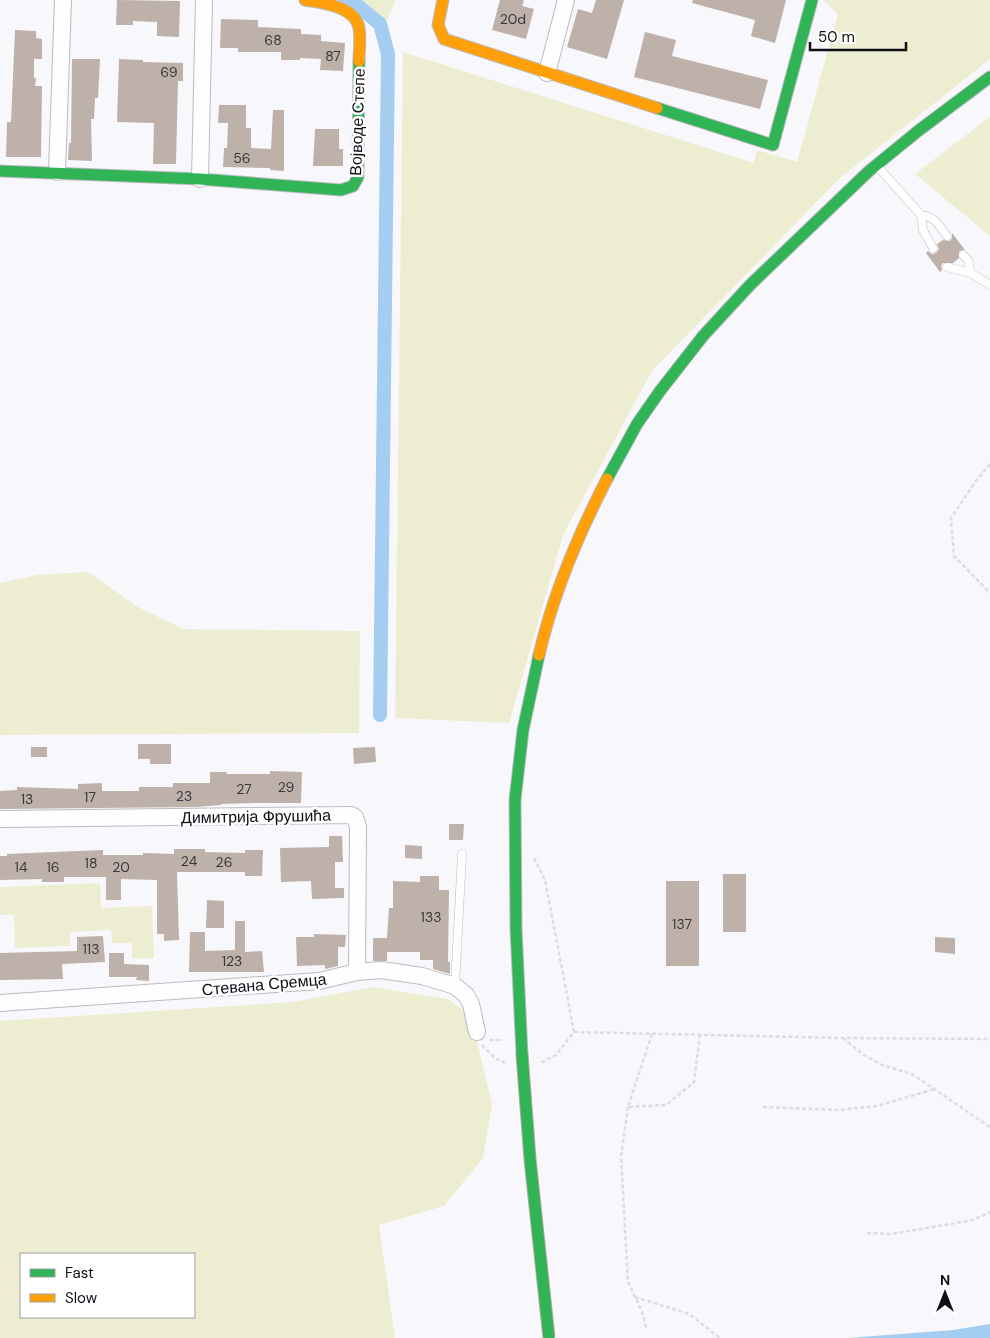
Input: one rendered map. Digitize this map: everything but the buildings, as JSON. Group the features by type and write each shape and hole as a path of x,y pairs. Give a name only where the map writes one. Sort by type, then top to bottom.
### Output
{"main road":[{"name":"Војводе Степе","path":"0,171 200,179 341,190 353,186 358,177 359,26 355,17 345,10 305,0"},
{"path":"443,0 437,23 440,34 444,39 773,145 812,0"},
{"path":"549,1338 530,1159 522,1054 517,978 514,850 517,772 525,716 536,661 573,553 607,478 639,421 667,382 720,316 791,244 876,165 990,76"}],"street":[{"path":"57,172 63,0"},
{"path":"200,179 204,0"},
{"path":"547,73 566,0"},
{"name":"Димитрија Фрушића","path":"0,819 351,815 355,818 358,827 357,972"},
{"name":"Стевана Сремца","path":"0,1003 319,981 357,972 381,970 422,976 455,986"},
{"path":"455,986 466,995 477,1032"}],"lane":[{"path":"876,165 921,215 923,230 932,248"},
{"path":"921,215 928,215 934,219 948,236"},
{"path":"963,255 968,260 972,273"},
{"path":"947,267 972,273 990,285"},
{"path":"455,986 462,854"}],"path":[{"path":"990,464 951,518 954,556 990,593"},
{"path":"532,854 545,880 574,1032 556,1056 540,1063"},
{"path":"477,1032 483,1046 489,1053 500,1062 508,1064"},
{"path":"574,1032 990,1039"},
{"path":"647,1330 642,1312 628,1282 621,1156 628,1107 652,1034"},
{"path":"628,1107 666,1105 694,1082 700,1035"},
{"path":"843,1038 864,1055 882,1065 912,1074 990,1127"},
{"path":"763,1108 838,1110 877,1106 935,1089"},
{"path":"867,1233 890,1234 972,1220 990,1212"},
{"path":"635,1297 689,1314 720,1338"}],"green space":[{"path":"361,0 394,0 395,1 386,23"},
{"path":"823,0 990,0 990,59 839,179 652,371 563,535 509,723 395,718 403,52 754,163 757,150 797,162 838,14"},
{"path":"990,117 990,236 915,174"},
{"path":"88,572 138,607 183,629 360,631 359,733 0,735 0,583 38,575"},
{"path":"100,883 101,908 152,906 154,958 132,959 132,943 112,943 111,930 70,932 70,946 15,948 14,915 0,915 0,887"},
{"path":"372,987 448,999 471,1017 492,1104 483,1158 444,1206 379,1225 395,1338 0,1338 0,1021 293,1002"}],"water":[{"path":"990,1324 990,1338 848,1338 953,1330"}],"waterway":[{"path":"346,0 352,1 380,24 388,54 380,715"}],"traffic: fast":[{"path":"657,108 773,145 812,0"},
{"path":"0,171 200,179 341,190 353,186 358,177 359,61"},
{"path":"607,479 637,424 660,391 703,336 750,285 869,171 918,131 990,77"},
{"path":"522,1054 516,929 515,800 523,730 539,655"},
{"path":"522,1054 530,1159 549,1338"}],"traffic: slow":[{"path":"305,0 337,7 351,15 359,28 359,61"},
{"path":"443,0 438,25 444,39 657,108"},
{"path":"539,655 551,610 567,565 607,479"}]}
